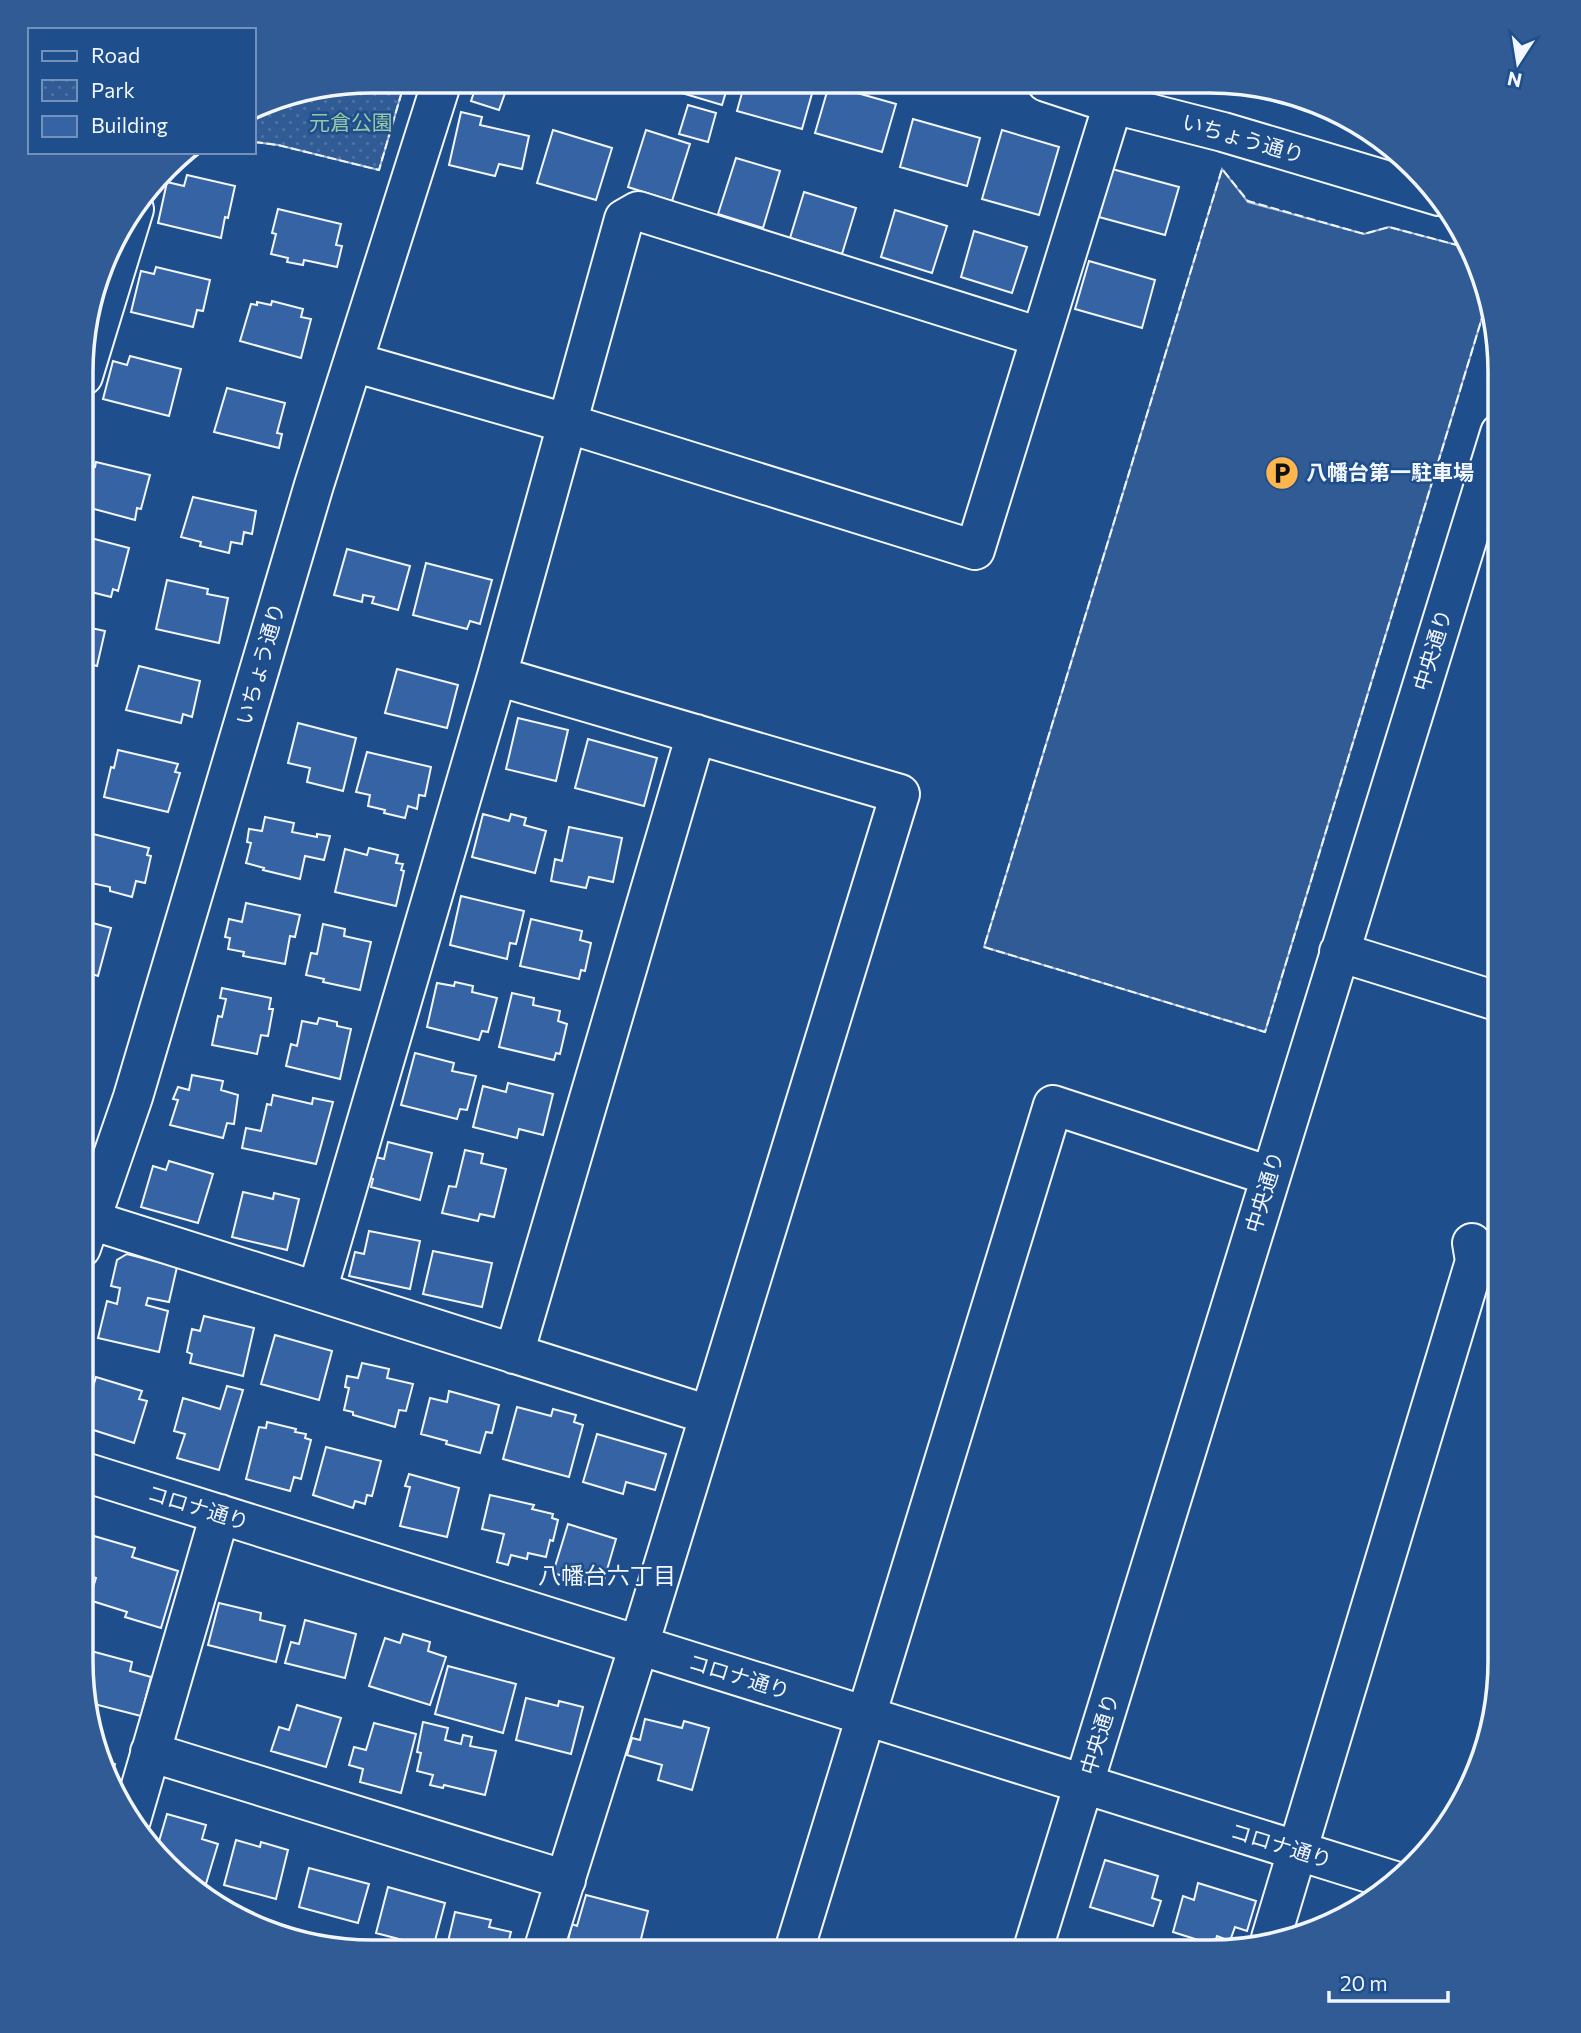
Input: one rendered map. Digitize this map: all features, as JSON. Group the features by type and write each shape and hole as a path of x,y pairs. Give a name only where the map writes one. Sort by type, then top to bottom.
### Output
{"street":[{"name":"いちょう通り","path":"93,1204 134,1097 314,485 438,93"},
{"name":"いちょう通り","path":"1080,93 1421,191"},
{"path":"353,362 566,424 975,550 1113,104"},
{"path":"317,1291 497,676 624,219 638,212 1040,337"},
{"path":"95,338 122,248"},
{"name":"中央通り","path":"1036,1940 1488,472"},
{"path":"497,676 900,794 547,1940"},
{"path":"514,1353 696,734"},
{"path":"1339,952 1488,998"},
{"path":"797,1940 1053,1105 1270,1176"},
{"path":"93,1230 317,1291 709,1415"},
{"path":"1271,1933 1482,1257"},
{"name":"コロナ通り","path":"93,1475 1385,1878"},
{"path":"134,1808 220,1514"},
{"path":"150,1752 566,1880"}],"shaded area":[{"name":"八幡台第一駐車場","path":"1222,169 1248,202 1364,234 1389,227 1458,245 1467,265 1483,316 1265,1032 984,947"}],"green space":[{"name":"元倉公園","path":"354,93 401,93 379,170 278,145 256,142 256,118 317,98"}],"building":[{"path":"474,93 505,93 499,110 471,101"},
{"path":"682,93 726,93 722,105"},
{"path":"742,93 812,93 802,129 737,111"},
{"path":"827,93 857,93 896,104 882,152 815,133"},
{"path":"688,105 716,113 708,142 679,134"},
{"path":"461,112 482,117 480,125 529,136 522,169 499,164 495,176 449,165"},
{"path":"913,119 980,138 967,186 900,167"},
{"path":"553,130 612,148 596,200 537,183"},
{"path":"646,130 690,144 672,201 628,187"},
{"path":"1002,130 1059,147 1039,215 982,199"},
{"path":"736,158 780,171 763,228 718,214"},
{"path":"1112,169 1179,187 1165,235 1099,217"},
{"path":"187,175 235,186 221,238 158,223 167,182 184,186"},
{"path":"804,192 856,208 842,254 790,238"},
{"path":"278,209 341,224 336,245 342,246 337,267 304,260 303,265 287,262 288,258 271,254 276,234 272,233"},
{"path":"895,210 947,226 932,273 881,257"},
{"path":"974,231 1027,247 1012,293 961,277"},
{"path":"1089,261 1155,280 1142,328 1075,309"},
{"path":"156,267 210,280 203,311 197,310 193,327 131,312 141,271 154,274"},
{"path":"272,301 303,309 301,317 311,319 301,358 240,341 251,304 257,305 257,302 271,305"},
{"path":"130,356 181,369 169,416 103,399 113,361 127,365"},
{"path":"227,388 285,403 277,433 282,434 279,448 214,432"},
{"path":"96,462 150,475 141,509 137,508 135,520 93,509"},
{"path":"193,497 256,511 252,534 244,532 242,544 231,542 229,553 200,546 201,542 181,537"},
{"path":"93,539 129,548 118,591 113,589 111,597 93,592"},
{"path":"347,549 410,566 398,610 372,603 374,597 363,595 362,602 334,595"},
{"path":"426,563 492,580 480,624 470,621 467,629 413,615"},
{"path":"167,580 208,589 207,594 228,598 219,643 156,629"},
{"path":"93,628 105,631 97,666 93,665"},
{"path":"139,666 200,681 192,717 183,714 181,723 126,710"},
{"path":"397,669 458,685 447,728 385,713"},
{"path":"518,718 568,730 556,781 506,769"},
{"path":"298,723 356,738 343,791 307,782 310,768 288,763"},
{"path":"588,739 657,758 644,806 575,788"},
{"path":"118,750 178,764 175,772 180,773 168,812 104,797"},
{"path":"367,752 431,767 425,796 419,795 417,809 408,806 405,818 368,806 370,795 356,792"},
{"path":"483,814 509,821 511,814 526,818 524,825 546,831 535,873 472,857"},
{"path":"265,817 294,823 292,832 317,837 317,834 330,836 324,860 305,856 300,879 246,863 251,843 247,842 249,829 262,831"},
{"path":"569,827 622,838 613,882 589,877 586,888 551,881 555,859 562,861"},
{"path":"93,834 149,848 147,855 151,856 145,883 136,881 132,897 110,891 110,887 93,883"},
{"path":"369,848 398,855 396,863 403,864 401,870 404,871 396,906 335,892 345,849 367,855"},
{"path":"461,896 524,911 516,944 510,943 507,959 450,945"},
{"path":"246,903 300,915 295,937 290,936 285,964 243,956 244,952 228,949 230,938 225,937 229,919 242,922"},
{"path":"531,919 582,931 580,940 591,943 585,971 581,970 579,979 520,966"},
{"path":"93,923 111,928 98,976 93,974"},
{"path":"323,924 345,929 344,936 371,942 360,990 323,982 324,979 306,975 311,953 317,954"},
{"path":"455,982 473,986 472,992 497,998 488,1032 482,1031 479,1040 427,1027 437,983 454,986"},
{"path":"222,988 271,998 269,1009 273,1009 268,1036 261,1035 257,1054 212,1045 218,1016 222,1017 226,999 220,998"},
{"path":"512,993 534,998 533,1005 560,1011 558,1021 567,1024 560,1054 556,1053 554,1060 499,1047"},
{"path":"319,1018 351,1029 340,1079 286,1066 291,1044 297,1046 302,1021 317,1024"},
{"path":"415,1053 454,1063 452,1071 476,1076 467,1110 460,1109 457,1119 401,1105"},
{"path":"192,1075 223,1081 221,1090 238,1095 234,1124 227,1123 223,1138 170,1125 178,1100 173,1099 178,1087 189,1090"},
{"path":"508,1083 553,1094 543,1135 519,1129 517,1138 473,1127 483,1086 506,1092"},
{"path":"273,1095 312,1104 313,1098 333,1102 316,1164 242,1148 246,1128 261,1131 267,1104 271,1105"},
{"path":"388,1142 432,1153 420,1200 371,1187 373,1179 367,1177 371,1156 384,1159"},
{"path":"465,1150 483,1154 481,1163 506,1169 494,1217 480,1214 478,1221 442,1213 449,1186 456,1187"},
{"path":"169,1161 213,1174 198,1223 141,1207 153,1166 166,1170"},
{"path":"243,1192 273,1199 274,1193 299,1199 287,1250 232,1237"},
{"path":"369,1231 420,1241 410,1289 349,1276 355,1252 364,1254"},
{"path":"433,1251 492,1263 482,1307 423,1294"},
{"path":"127,1254 177,1267 169,1302 148,1298 146,1305 168,1311 159,1352 98,1338 107,1301 117,1304 120,1288 111,1286 117,1260"},
{"path":"204,1316 254,1328 243,1376 190,1363 192,1354 187,1352 192,1329 200,1331"},
{"path":"275,1335 332,1351 319,1400 261,1384"},
{"path":"362,1363 389,1369 387,1378 413,1384 406,1411 399,1410 395,1427 344,1410 349,1388 345,1387 347,1376 358,1378"},
{"path":"96,1377 142,1391 139,1399 147,1401 134,1443 93,1430 93,1387"},
{"path":"227,1386 243,1390 219,1470 177,1458 185,1434 174,1431 183,1398 220,1409"},
{"path":"449,1391 499,1405 492,1433 486,1432 480,1453 421,1434 430,1398 447,1402"},
{"path":"517,1407 551,1416 553,1409 576,1415 574,1422 583,1425 569,1477 503,1459"},
{"path":"267,1422 296,1429 295,1432 306,1434 305,1438 311,1440 301,1479 294,1477 290,1491 246,1479 259,1427 266,1428"},
{"path":"597,1434 666,1454 655,1490 626,1482 623,1494 583,1482"},
{"path":"326,1447 381,1461 372,1496 367,1495 365,1504 355,1501 353,1508 313,1495"},
{"path":"409,1474 459,1488 447,1537 400,1526 410,1487 405,1486"},
{"path":"490,1495 534,1505 532,1509 553,1514 552,1518 558,1520 546,1557 528,1553 527,1559 511,1555 508,1565 497,1562 504,1534 482,1529"},
{"path":"568,1524 616,1539 602,1587 553,1573"},
{"path":"94,1536 135,1548 132,1557 178,1571 161,1628 125,1617 127,1612 93,1601 96,1578 93,1577"},
{"path":"219,1603 261,1613 260,1620 285,1626 276,1662 208,1645"},
{"path":"305,1620 356,1634 345,1678 285,1663 291,1642 299,1644"},
{"path":"403,1634 430,1642 428,1651 446,1657 430,1705 369,1686 385,1638 400,1643"},
{"path":"93,1652 132,1662 130,1671 151,1677 141,1716 96,1705"},
{"path":"448,1666 516,1684 503,1733 435,1714"},
{"path":"526,1698 558,1706 559,1701 583,1707 571,1754 516,1740"},
{"path":"297,1705 341,1718 326,1767 271,1751 279,1727 289,1730"},
{"path":"645,1719 682,1728 684,1721 709,1728 692,1790 658,1780 662,1765 627,1755 632,1738 640,1740"},
{"path":"423,1722 448,1728 445,1740 461,1744 463,1735 472,1737 470,1746 496,1751 485,1795 444,1785 443,1788 430,1785 433,1775 417,1771 421,1753 417,1752"},
{"path":"374,1723 416,1734 401,1793 360,1782 363,1769 349,1765 354,1747 366,1750"},
{"path":"167,1814 206,1825 202,1839 218,1844 206,1885 174,1859 159,1841"},
{"path":"236,1840 260,1847 261,1842 288,1850 276,1899 224,1885"},
{"path":"1105,1860 1158,1876 1152,1898 1161,1901 1153,1926 1090,1907"},
{"path":"309,1868 369,1884 358,1923 299,1907"},
{"path":"1198,1883 1256,1901 1247,1931 1235,1927 1230,1940 1217,1936 1216,1940 1198,1940 1173,1932 1183,1896 1194,1900"},
{"path":"388,1887 445,1903 435,1940 403,1940 376,1933"},
{"path":"586,1895 648,1911 641,1940 568,1940 572,1924 577,1926"},
{"path":"455,1912 491,1920 489,1927 511,1932 509,1940 448,1940"}],"fence":[{"path":"256,142 278,145 379,170 401,93"},
{"path":"1458,245 1389,227 1364,234 1248,201 1222,169 984,947 1265,1032 1483,316"}],"place":[{"name":"八幡台第一駐車場","path":"1282,473"}],"district":[{"name":"八幡台六丁目","path":"607,1576"}]}
